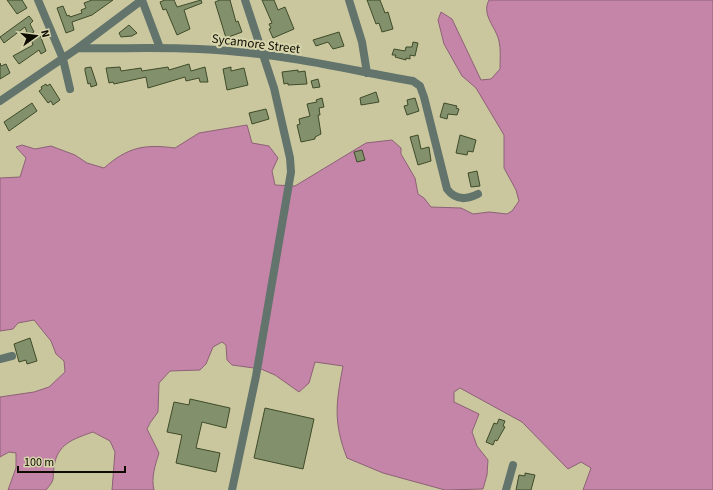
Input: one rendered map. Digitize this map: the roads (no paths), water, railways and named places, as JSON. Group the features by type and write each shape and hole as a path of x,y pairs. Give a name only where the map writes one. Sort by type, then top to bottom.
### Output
{"street":[{"path":"38,0 63,58 70,89"},
{"path":"0,101 78,48 142,0 160,48"},
{"path":"232,490 256,376 291,172 281,114 264,55 245,0"},
{"path":"349,0 362,42 367,73"},
{"name":"Sycamore Street","path":"78,48 206,49 264,55 333,65 367,73 413,80 420,86 422,92 447,189 451,194 464,199 478,194"},
{"path":"0,359 12,356"},
{"path":"506,490 513,464"}]}
